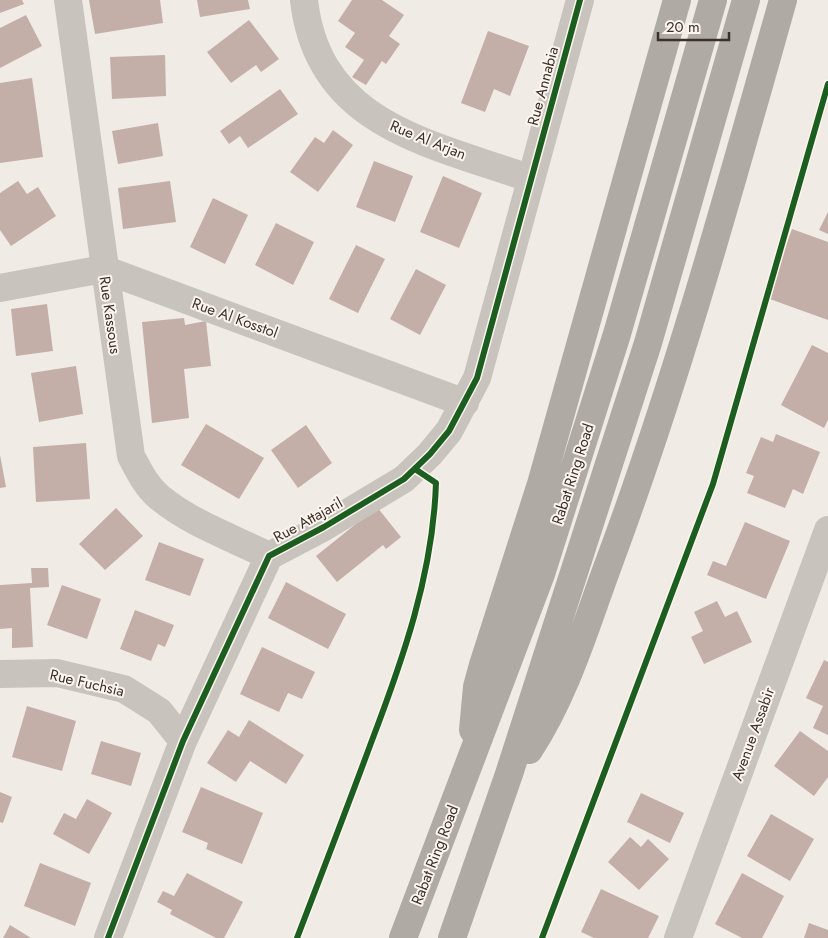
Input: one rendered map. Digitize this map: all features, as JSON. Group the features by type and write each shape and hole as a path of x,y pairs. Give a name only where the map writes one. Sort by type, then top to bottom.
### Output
{"highway":[{"path":"474,755 474,709 483,665 541,484 677,0"},
{"name":"Rabat Ring Road","path":"403,938 474,755 541,574 617,334 713,0"},
{"name":"Rabat Ring Road","path":"452,938 510,774 648,343 746,0"},
{"path":"510,774 536,739 557,701 628,512 719,226 783,0"}],"street":[{"name":"Rue Kassous","path":"68,0 131,456 142,478 159,497 188,515 269,556"},
{"name":"Rue Al Arjan","path":"304,0 306,16 320,60 343,92 364,112 400,132 531,179"},
{"name":"Rue Annabia","path":"531,179 580,0"},
{"name":"Rue Attajaril","path":"108,938 183,742 269,556 324,527 404,479 430,454 449,431 465,403 477,378 531,179"},
{"path":"0,288 104,269"},
{"name":"Rue Al Kosstol","path":"104,269 465,403"},
{"name":"Avenue Assabir","path":"678,938 823,557 828,530"},
{"name":"Rue Fuchsia","path":"0,674 57,673 124,689 159,710 183,742"}],"building":[{"path":"0,0 22,0 24,4 0,13"},
{"path":"89,0 160,0 163,23 95,34"},
{"path":"197,0 248,0 250,9 200,17"},
{"path":"352,0 382,0 404,15 389,36 400,44 386,64 382,61 366,85 352,77 364,60 345,47 355,33 338,21"},
{"path":"26,15 42,46 0,68 0,28"},
{"path":"249,20 279,59 261,72 256,65 231,83 207,52"},
{"path":"488,31 529,46 510,96 494,89 485,112 461,103"},
{"path":"165,55 166,96 112,99 110,57"},
{"path":"32,78 43,157 0,163 0,83"},
{"path":"280,89 298,114 248,148 240,136 229,144 220,131"},
{"path":"158,123 163,156 118,164 112,131"},
{"path":"333,130 353,145 318,192 290,172 315,137 324,143"},
{"path":"374,161 413,176 395,222 356,207"},
{"path":"443,176 482,193 459,248 420,232"},
{"path":"18,181 27,194 38,187 56,216 11,246 0,230 0,193"},
{"path":"170,181 176,222 123,229 118,188"},
{"path":"213,198 248,215 225,264 190,247"},
{"path":"828,212 828,234 819,230"},
{"path":"276,223 314,242 293,285 255,265"},
{"path":"792,229 828,242 828,320 767,298"},
{"path":"356,245 385,259 358,313 329,299"},
{"path":"416,269 446,285 420,335 390,319"},
{"path":"47,304 53,351 16,356 11,309"},
{"path":"184,318 185,325 206,321 211,366 184,369 189,418 152,423 142,322"},
{"path":"812,345 828,353 828,420 824,428 781,405"},
{"path":"76,366 83,414 39,422 31,373"},
{"path":"206,424 264,458 239,499 181,465"},
{"path":"306,425 332,463 298,488 271,450"},
{"path":"776,434 820,452 803,494 793,489 785,508 747,493 754,476 746,473 761,437 773,442"},
{"path":"86,443 90,499 36,502 33,447"},
{"path":"0,455 6,487 0,488"},
{"path":"377,507 401,537 386,549 383,545 337,582 316,556"},
{"path":"116,508 143,536 105,570 79,544"},
{"path":"745,522 790,541 766,599 707,575 713,561 726,566"},
{"path":"159,542 204,559 190,596 145,580"},
{"path":"31,568 48,568 49,587 30,588 33,647 12,648 12,628 0,629 0,585 32,583"},
{"path":"286,582 346,614 328,649 268,618"},
{"path":"62,585 101,599 87,639 47,625"},
{"path":"717,601 725,617 737,611 752,642 704,664 691,637 703,631 694,612"},
{"path":"135,610 174,625 165,647 158,644 151,661 120,649"},
{"path":"262,647 315,672 302,699 288,693 279,712 240,694"},
{"path":"824,660 828,662 828,735 813,728 823,706 806,698"},
{"path":"27,706 76,721 62,771 12,757"},
{"path":"249,720 304,755 286,784 250,761 236,782 207,763 228,730 239,737"},
{"path":"800,731 828,751 828,777 814,796 774,766"},
{"path":"101,741 141,753 131,786 91,774"},
{"path":"201,787 263,813 242,864 206,849 208,843 182,832"},
{"path":"0,792 12,797 3,823 0,822"},
{"path":"641,793 684,813 670,843 627,822"},
{"path":"87,799 112,813 89,854 53,834 64,813 76,819"},
{"path":"771,814 814,839 790,881 747,856"},
{"path":"630,837 641,847 648,839 669,859 639,890 608,862"},
{"path":"40,863 91,883 75,926 24,906"},
{"path":"187,873 243,902 224,938 216,938 170,914 172,910 157,902 163,891 174,896"},
{"path":"742,873 784,896 762,938 742,938 715,924"},
{"path":"601,889 659,916 648,938 594,938 581,932"},
{"path":"809,923 828,930 828,938 804,938"},
{"path":"10,925 31,938 3,938"}],"cycle path":[{"path":"108,938 183,741 269,556 324,527 404,479 430,454 449,431 477,378 580,0"},
{"path":"542,938 713,484 828,84"},
{"path":"297,938 383,711 405,648 423,583 434,517 436,483 415,469"}]}
